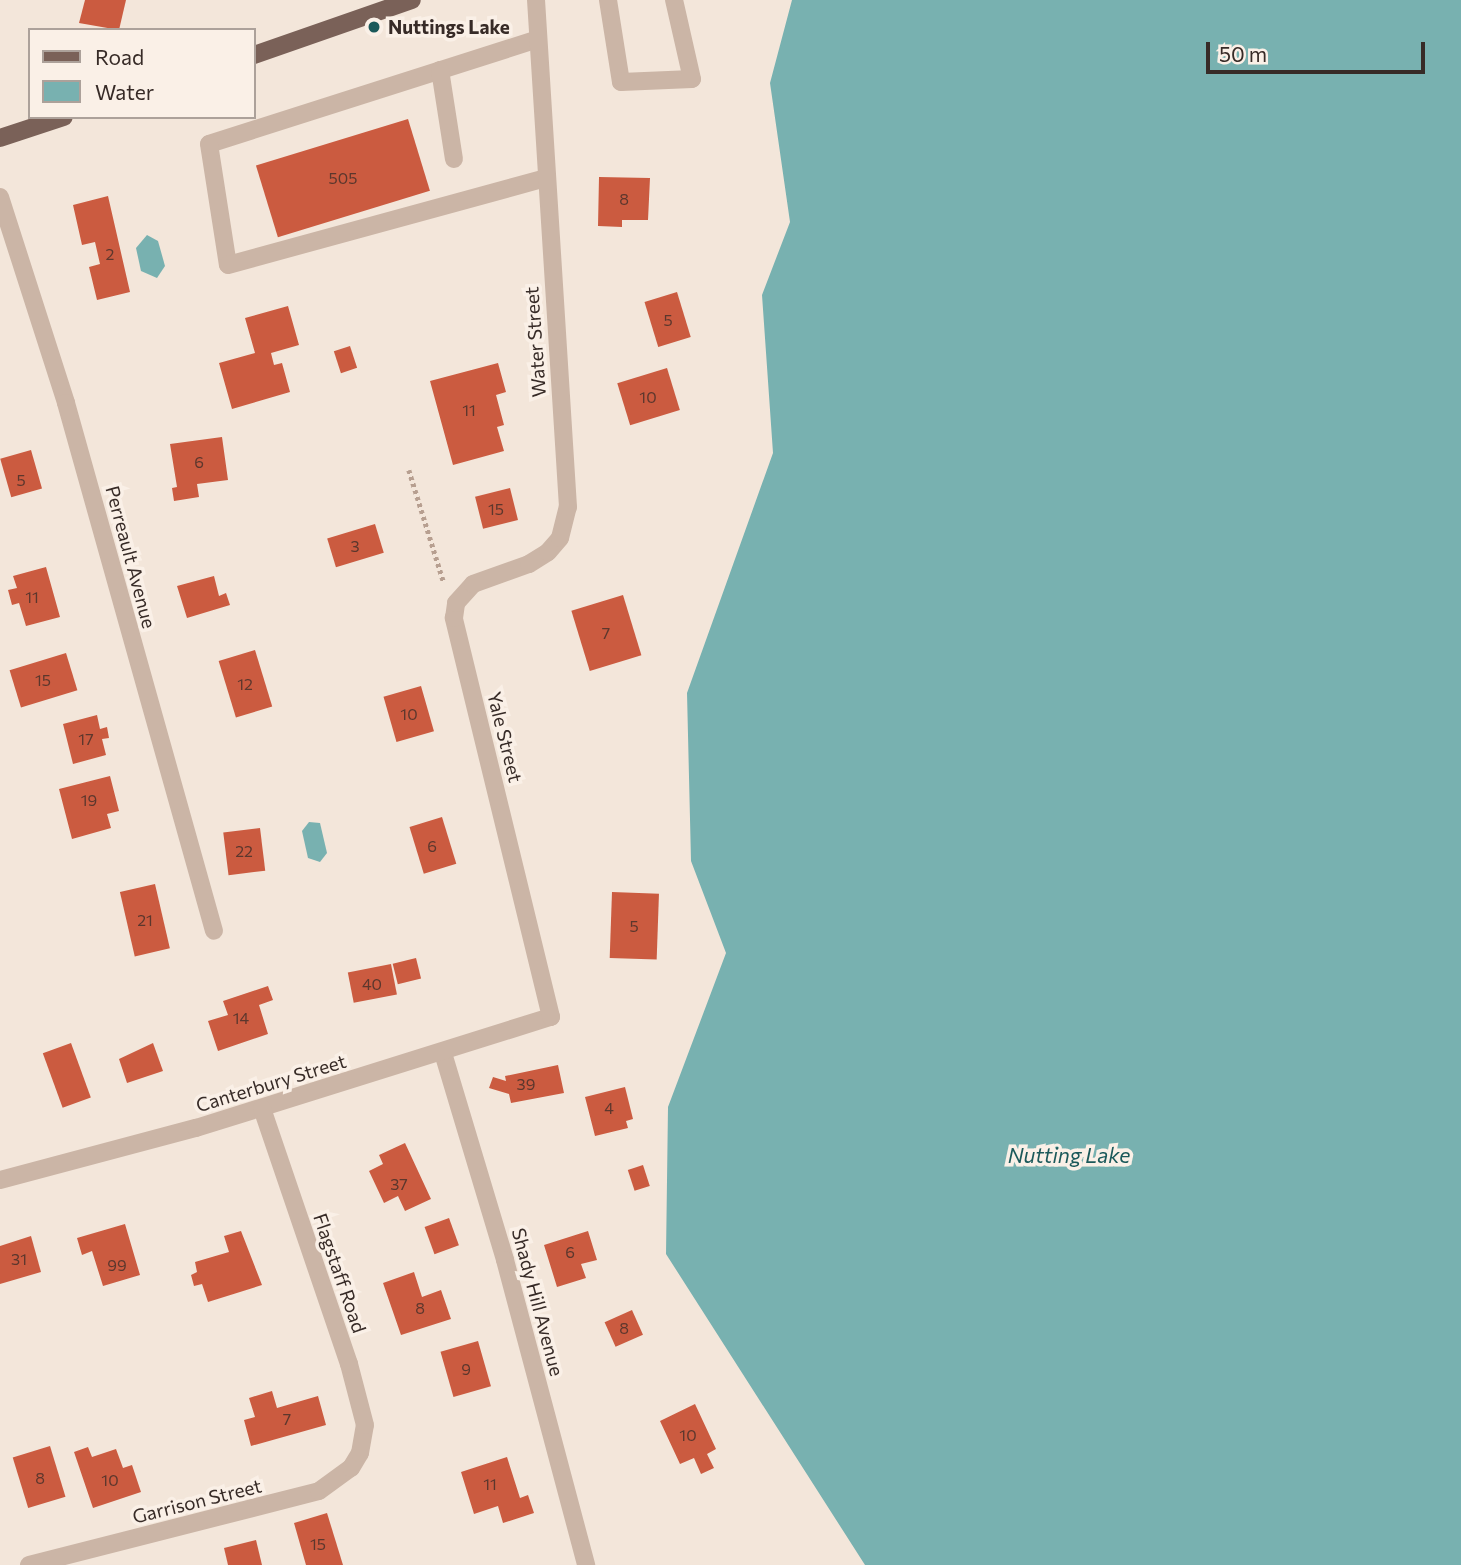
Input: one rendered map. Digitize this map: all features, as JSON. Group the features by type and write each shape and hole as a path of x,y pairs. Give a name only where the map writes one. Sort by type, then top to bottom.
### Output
{"main road":[{"path":"256,54 412,0"},
{"path":"0,138 58,119"}],"street":[{"name":"Water Street","path":"454,618 456,603 472,584 529,564 548,552 566,522 536,0"},
{"path":"608,0 621,82 692,79 674,0"},
{"path":"538,39 209,144 228,265 545,178"},
{"path":"440,70 454,159"},
{"name":"Perreault Avenue","path":"0,197 66,403 214,931"},
{"name":"Yale Street","path":"454,618 551,1017"},
{"name":"Canterbury Street","path":"0,1180 262,1108 551,1017"},
{"name":"Shady Hill Avenue","path":"443,1053 505,1260 586,1565"},
{"name":"Flagstaff Road","path":"262,1108 349,1364 365,1425 360,1453"},
{"name":"Garrison Street","path":"29,1565 87,1558 319,1491 351,1468 360,1453"}],"path":[{"path":"409,470 454,618"}],"water":[{"name":"Nutting Lake","path":"792,0 1461,0 1461,1565 865,1565 666,1254 668,1107 726,953 691,861 687,693 773,453 762,295 790,222 770,83"},
{"path":"147,235 158,241 165,266 157,278 141,271 136,248"},
{"path":"309,822 320,823 327,853 320,862 308,858 302,831"}],"building":[{"path":"85,0 126,0 119,28 79,23"},
{"path":"408,119 430,191 278,237 256,165"},
{"path":"599,177 650,178 648,220 622,220 622,227 598,226"},
{"path":"108,196 130,292 97,300 89,267 100,264 95,242 82,245 73,205"},
{"path":"677,292 691,337 658,347 644,302"},
{"path":"288,306 299,345 271,353 274,365 282,363 290,392 232,409 219,363 255,353 245,318"},
{"path":"350,346 357,368 341,373 334,351"},
{"path":"498,363 506,392 496,395 504,425 497,427 504,451 453,465 430,381"},
{"path":"667,368 680,410 630,425 617,383"},
{"path":"222,437 228,480 197,484 199,497 174,501 172,488 177,487 170,444"},
{"path":"31,450 42,488 11,497 0,459"},
{"path":"510,488 518,520 483,529 475,497"},
{"path":"375,524 384,553 336,567 327,539"},
{"path":"46,567 60,617 26,626 19,603 12,605 8,590 17,588 13,576"},
{"path":"214,576 219,596 226,593 230,605 187,618 177,586"},
{"path":"623,595 641,655 590,671 571,611"},
{"path":"255,650 272,706 236,718 219,661"},
{"path":"66,653 77,690 21,708 10,670"},
{"path":"421,686 434,731 396,742 384,697"},
{"path":"97,715 100,729 107,727 109,738 102,739 106,755 73,764 63,724"},
{"path":"110,776 119,811 107,814 111,828 72,839 59,789"},
{"path":"442,817 456,864 424,874 409,827"},
{"path":"260,828 265,871 229,875 223,833"},
{"path":"155,884 170,948 135,956 120,892"},
{"path":"612,892 659,894 657,960 610,958"},
{"path":"416,958 421,978 398,984 393,964"},
{"path":"391,964 397,994 354,1003 348,972"},
{"path":"268,986 273,1000 259,1005 268,1034 218,1051 208,1021 228,1015 223,1001"},
{"path":"71,1043 91,1098 63,1108 43,1053"},
{"path":"153,1043 163,1071 127,1083 119,1059"},
{"path":"558,1065 564,1093 511,1103 509,1094 489,1088 493,1077 506,1081 505,1076"},
{"path":"625,1087 633,1119 626,1121 628,1128 595,1136 585,1097"},
{"path":"405,1143 431,1199 405,1211 398,1196 384,1203 369,1171 383,1164 379,1155"},
{"path":"643,1165 650,1186 635,1191 628,1170"},
{"path":"449,1218 459,1245 434,1254 425,1227"},
{"path":"125,1224 140,1275 103,1286 92,1251 82,1255 77,1238"},
{"path":"241,1231 262,1285 208,1302 202,1284 194,1286 191,1275 197,1272 195,1262 229,1252 224,1236"},
{"path":"588,1231 597,1260 581,1264 586,1278 557,1287 544,1245"},
{"path":"31,1236 41,1272 0,1284 0,1246"},
{"path":"414,1272 422,1297 441,1290 451,1319 401,1335 383,1283"},
{"path":"632,1310 643,1335 616,1347 605,1322"},
{"path":"478,1341 491,1386 453,1397 441,1352"},
{"path":"272,1391 277,1408 318,1396 326,1425 251,1446 244,1420 255,1417 249,1398"},
{"path":"695,1404 716,1449 707,1454 714,1468 701,1474 694,1458 680,1464 660,1421"},
{"path":"50,1446 65,1497 28,1508 13,1457"},
{"path":"88,1447 92,1457 116,1449 123,1468 132,1465 141,1492 93,1508 74,1452"},
{"path":"507,1457 520,1498 528,1495 534,1513 503,1523 498,1506 474,1514 461,1472"},
{"path":"327,1513 343,1565 306,1565 294,1523"},
{"path":"256,1540 262,1565 228,1565 224,1548"}],"place":[{"name":"Nuttings Lake","path":"374,27"}]}
